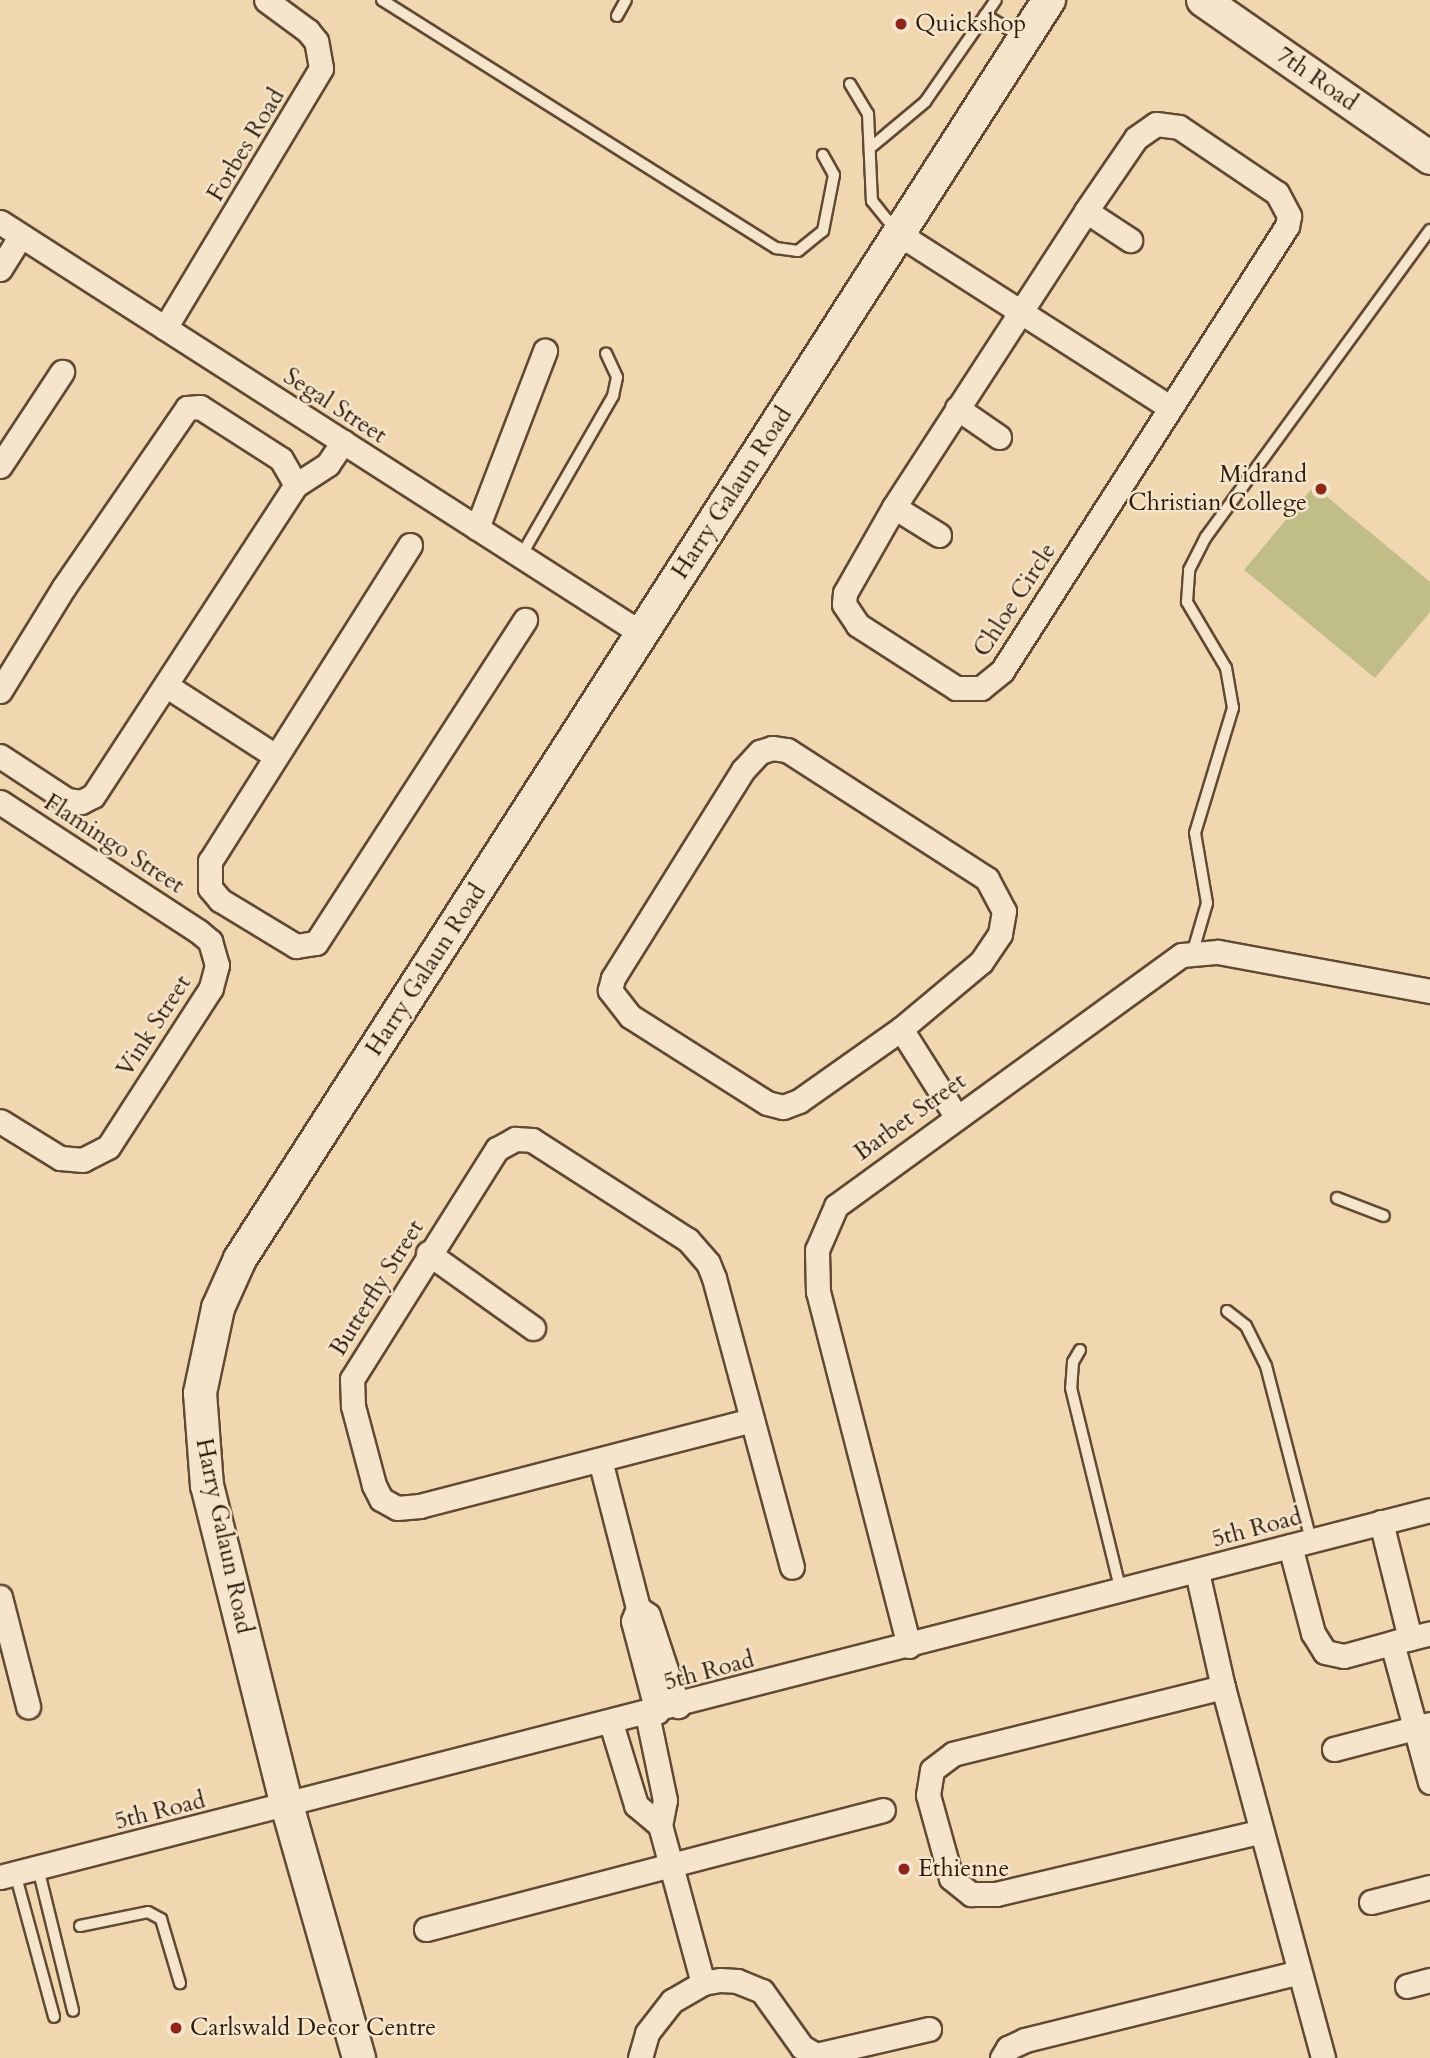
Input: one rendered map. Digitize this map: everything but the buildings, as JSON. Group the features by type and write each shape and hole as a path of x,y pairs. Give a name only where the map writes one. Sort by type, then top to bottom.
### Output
{"main road":[{"name":"Harry Galaun Road","path":"358,2053 287,1806 202,1453 200,1393 215,1318 240,1259 1049,0"},
{"name":"7th Road","path":"1203,0 1430,158"}],"street":[{"name":"Forbes Road","path":"165,328 321,68 316,41 308,31 266,0"},
{"name":"Chloe Circle","path":"1168,124 1265,184 1285,205 1287,226 1002,671 981,688 968,691 944,682 858,625 844,604 850,578 957,408 1023,311 1086,211 1136,138 1146,129 1168,124"},
{"path":"1086,211 1130,240"},
{"name":"Segal Street","path":"0,222 641,633"},
{"path":"899,234 1169,407"},
{"path":"0,270 21,236"},
{"path":"477,528 545,351"},
{"path":"0,466 62,372"},
{"path":"0,691 64,587 187,408 200,407 281,459 296,485"},
{"path":"957,408 999,438"},
{"path":"0,756 67,800 88,800 167,686 296,485 328,464 343,442"},
{"path":"894,507 939,535"},
{"path":"411,545 274,755 210,861 208,879 220,900 296,946 309,947 322,937 525,620"},
{"path":"167,686 274,755"},
{"path":"787,750 987,879 1000,898 1004,924 991,950 901,1029 799,1101 783,1107 756,1096 631,1016 614,999 613,978 743,770 761,752 787,750"},
{"name":"Flamingo Street","path":"0,802 198,931"},
{"name":"Vink Street","path":"0,1121 60,1158 83,1160 108,1147 216,977 214,953 198,931"},
{"path":"1193,951 1430,990"},
{"name":"Barbet Street","path":"909,1646 818,1293 817,1250 828,1219 848,1194 1167,963 1193,951"},
{"path":"901,1029 956,1116"},
{"name":"Butterfly Street","path":"752,1420 420,1506 397,1508 381,1499 353,1406 352,1379 428,1253 497,1149 515,1139 532,1140 699,1250 714,1278 792,1567"},
{"path":"428,1253 533,1328"},
{"path":"600,1460 638,1608 633,1621 661,1711 665,1800 660,1825 702,1983"},
{"name":"5th Road","path":"8,1875 661,1711 1430,1510"},
{"path":"1381,1522 1411,1638 1430,1782"},
{"path":"1300,1543 1313,1633 1325,1652 1344,1656 1411,1638"},
{"path":"1197,1572 1223,1686 1323,2058"},
{"path":"0,1597 28,1706"},
{"path":"1223,1686 953,1754 932,1770 928,1795 951,1878 971,1894 996,1894 1262,1831"},
{"path":"611,1723 636,1805 660,1825"},
{"path":"1334,1749 1423,1726"},
{"path":"426,1929 670,1863 883,1810"},
{"path":"1371,1902 1430,1887"},
{"path":"1002,2058 1008,2048 1025,2040 1299,1972"},
{"path":"1407,1986 1430,1980"},
{"path":"640,2058 647,2033 657,2019 672,2001 702,1983 737,1981 762,1991 802,2047 816,2055 929,2029"}],"lane":[{"path":"382,0 776,248 798,251 823,231 830,215 834,175 823,155"},
{"path":"617,16 626,0"},
{"path":"870,148 925,102 996,0"},
{"path":"985,15 1025,39"},
{"path":"850,84 868,114 872,201 899,234"},
{"path":"1193,951 1207,904 1195,833 1233,708 1226,668 1187,602 1189,570 1206,537 1430,230"},
{"path":"521,556 613,396 615,369 606,353"},
{"path":"1338,1198 1384,1216"},
{"path":"1227,1311 1246,1326 1266,1366 1300,1543"},
{"path":"1080,1350 1073,1362 1071,1388 1121,1591"},
{"path":"38,1868 73,2011"},
{"path":"8,1875 54,2017"},
{"path":"80,1926 148,1912 161,1919 169,1932 180,1983"}],"shaded area":[{"path":"1314,486 1430,582 1430,612 1375,678 1244,570"}],"place":[{"name":"Quickshop","path":"901,24"},
{"name":"Midrand Christian College","path":"1321,489"},
{"name":"Ethienne","path":"904,1869"},
{"name":"Carlswald Decor Centre","path":"176,2028"}]}
